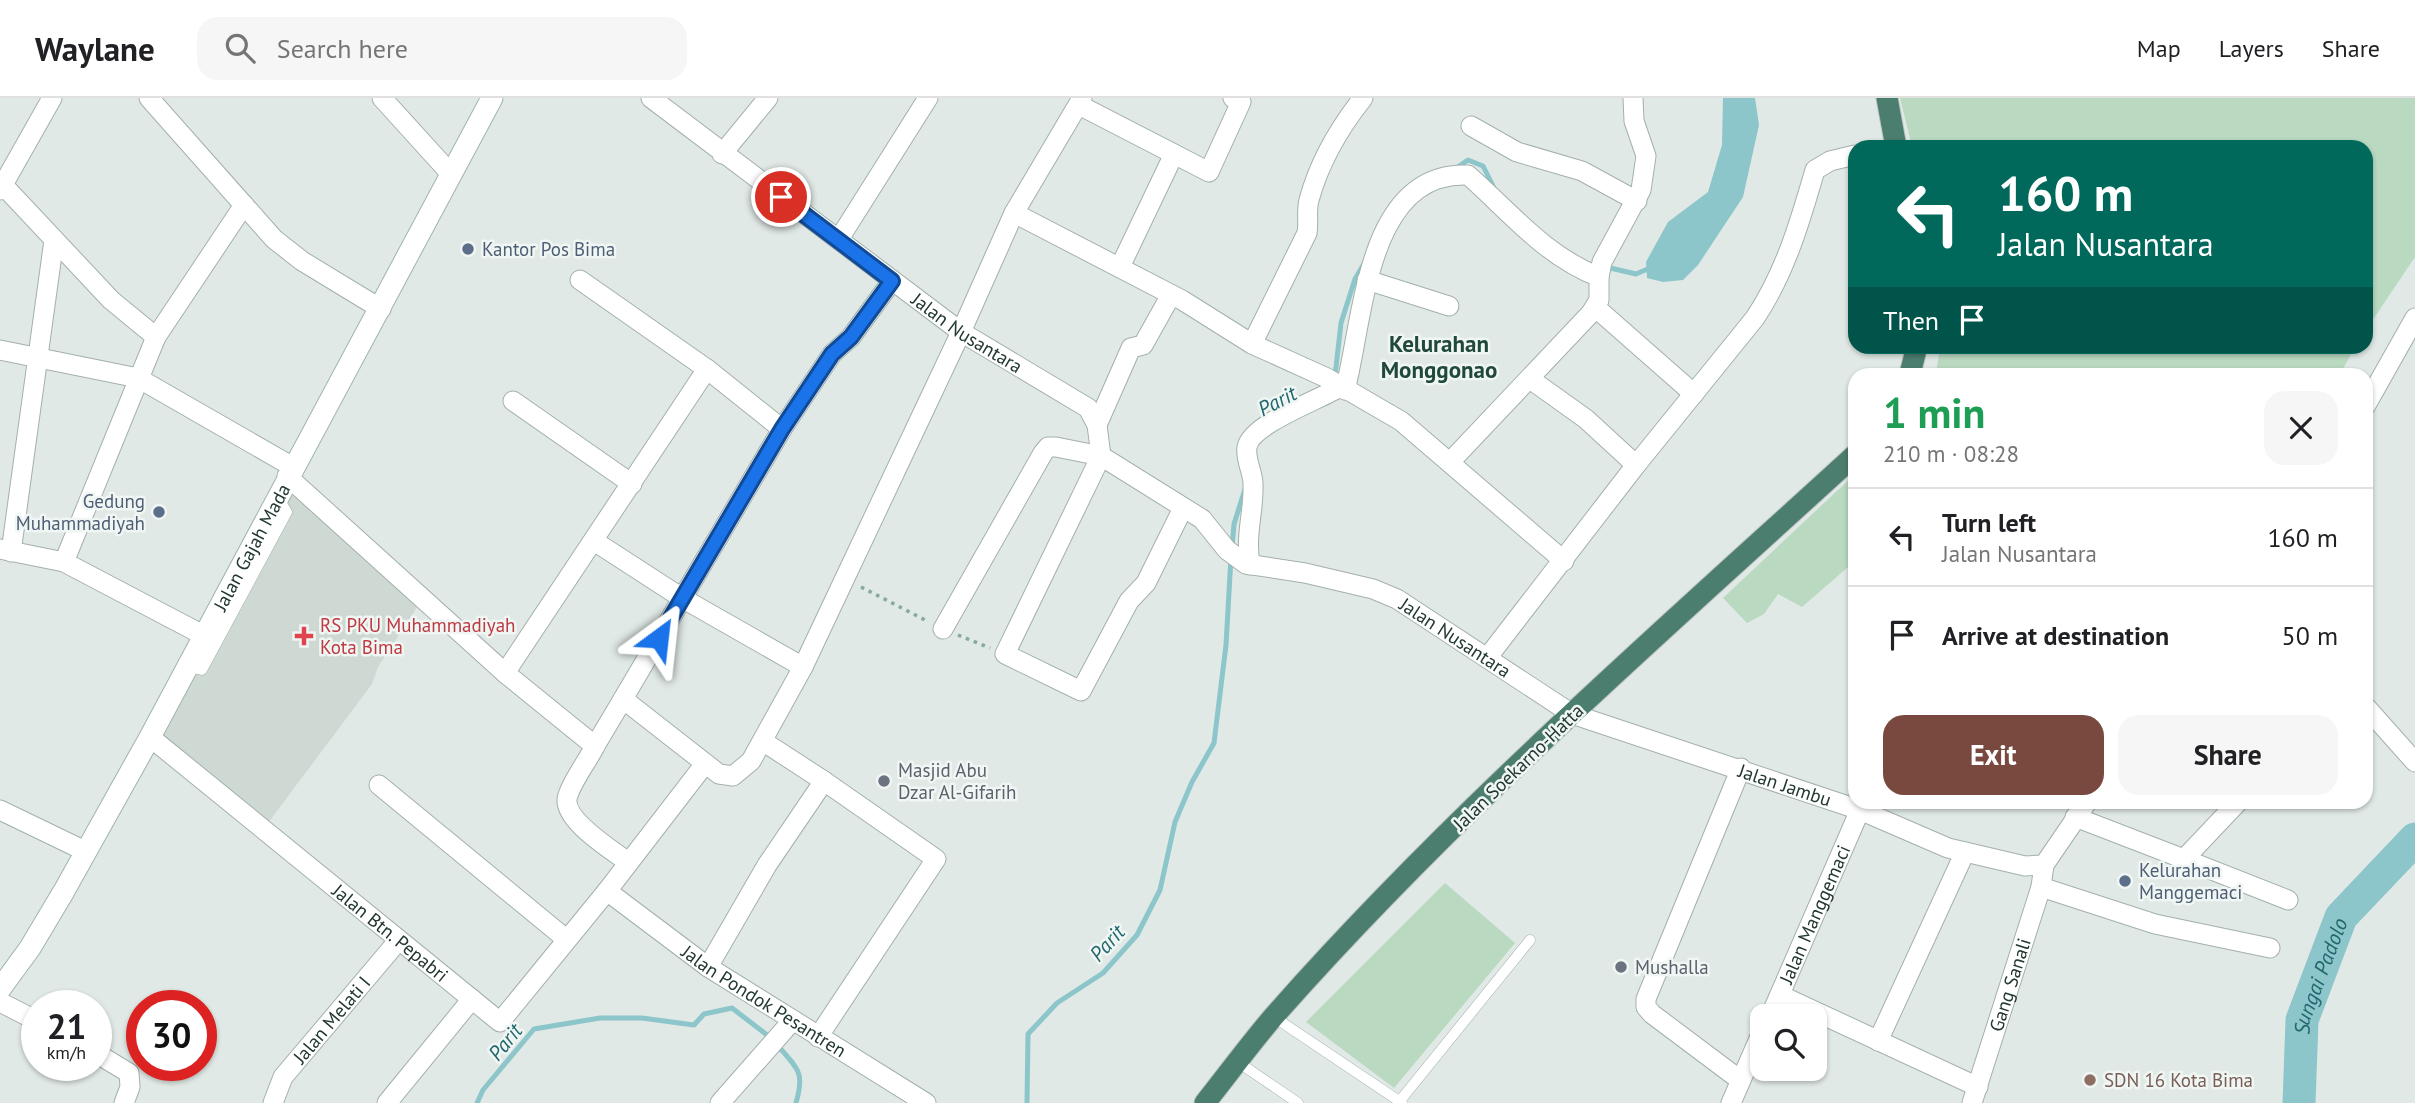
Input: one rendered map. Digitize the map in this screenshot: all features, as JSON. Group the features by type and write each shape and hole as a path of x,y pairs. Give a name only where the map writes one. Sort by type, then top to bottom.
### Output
{"highway":[{"path":"1887,98 1895,140"},
{"name":"Jalan Soekarno-Hatta","path":"1205,1103 1274,1017 1427,855 1572,714 1848,461"}],"main road":[{"name":"Jalan Gajah Mada","path":"0,989 30,948 150,737 276,495 381,309 450,173 492,98"}],"street":[{"path":"52,98 1,188 111,300 156,337"},
{"path":"149,98 289,252 381,309"},
{"path":"382,98 450,173"},
{"name":"Jalan Nusantara","path":"651,98 961,332 1088,408 1097,425"},
{"path":"722,154 768,98"},
{"path":"839,239 928,98"},
{"path":"623,699 704,765 724,776 733,776 751,761 764,742 803,667 1014,213 1081,101 1209,172 1241,102 1233,98"},
{"path":"1252,344 1307,233 1307,213 1314,185 1343,124 1363,98"},
{"path":"1450,462 1595,307 1601,288 1599,277 1611,244 1637,201 1646,156 1634,121 1633,98"},
{"path":"1471,126 1517,152 1582,171 1637,201"},
{"path":"1120,267 1174,154"},
{"path":"1487,658 1636,465 1742,336 1772,292 1794,241 1815,170 1830,161 1848,157"},
{"path":"1248,564 1247,529 1253,485 1246,450 1249,441 1267,425 1338,385 1356,348 1367,280 1375,251 1406,196 1425,182 1446,174 1468,175 1534,240 1579,270 1599,277"},
{"path":"64,562 156,337 244,205"},
{"path":"1014,213 1171,295 1252,344 1338,385 1401,421 1564,561"},
{"path":"54,240 38,358 3,552 64,562 203,635"},
{"path":"580,280 707,369 782,429"},
{"path":"1367,280 1449,306"},
{"path":"628,862 581,825 568,808 568,794 782,429 832,354 851,337 892,281"},
{"path":"1171,295 1143,345 1131,348 1097,425 1101,456 1005,654 1080,691 1129,601 1146,583 1183,508"},
{"path":"1595,307 1695,394"},
{"path":"2373,393 2415,318"},
{"path":"0,350 138,378 290,471 505,673 595,746"},
{"path":"505,673 707,369"},
{"path":"1530,379 1586,419 1636,465"},
{"path":"513,401 632,484"},
{"path":"943,629 1042,453 1048,447 1101,456 1202,519 1227,550 1248,564"},
{"path":"594,541 682,598 803,667"},
{"name":"Jalan Nusantara","path":"1248,564 1305,573 1373,589 1397,599 1572,714"},
{"name":"Jalan Jambu","path":"1572,714 1848,806"},
{"path":"2373,715 2415,762"},
{"name":"Jalan Btn. Pepabri","path":"150,737 500,1022 607,891 704,765"},
{"path":"764,742 936,859 818,1037"},
{"path":"1740,1080 1652,1014 1646,1007 1646,999 1741,768"},
{"path":"708,967 767,866 824,781"},
{"path":"379,785 566,939"},
{"name":"Jalan Jambu","path":"1857,809 1965,852 2025,866 2044,865"},
{"path":"2044,865 2081,809"},
{"path":"2184,859 2231,809"},
{"path":"0,810 85,851"},
{"name":"Jalan Manggemaci","path":"1776,1004 1860,810"},
{"path":"2075,817 2288,900"},
{"path":"1878,1041 1965,852"},
{"name":"Gang Sanali","path":"1975,1095 2042,887 2044,865"},
{"path":"2042,887 2155,924 2270,948"},
{"name":"Jalan Pondok Pesantren","path":"607,891 708,967 926,1103"},
{"name":"Jalan Melati I","path":"273,1103 275,1091 283,1077 398,941"},
{"path":"1780,995 1878,1041 1975,1095"},
{"path":"387,1103 472,999"},
{"path":"0,1002 21,1013"},
{"path":"720,1103 793,1020"},
{"path":"1731,1103 1750,1058"},
{"path":"112,1063 128,1073 130,1087 124,1103"}],"lane":[{"path":"186,666 202,670 287,512 276,495"},
{"path":"1274,1017 1401,1103 1531,940"},
{"path":"1238,1062 1298,1103"}],"path":[{"path":"845,578 943,629 1005,654"}],"shaded area":[{"name":"RS PKU Muhammadiyah Kota Bima","path":"289,486 419,604 378,667 372,684 268,823 158,735"}],"green space":[{"path":"1900,98 2415,98 2415,257 2373,320 2373,140 1910,140"},
{"path":"1939,354 2351,354 2343,368 1937,368"},
{"path":"1848,481 1848,567 1802,607 1778,594 1764,614 1747,623 1723,598"},
{"path":"1445,883 1515,943 1394,1088 1306,1022"}],"water":[{"path":"1723,98 1755,98 1759,125 1743,197 1698,265 1683,280 1663,282 1647,278 1646,262 1668,222 1708,192 1722,145"}],"waterway":[{"name":"Parit","path":"1455,169 1468,160 1483,166 1494,188"},
{"name":"Parit","path":"1335,376 1341,323 1355,279 1365,262"},
{"name":"Parit","path":"1606,267 1636,274 1650,268"},
{"name":"Parit","path":"1232,548 1234,524 1245,489"},
{"name":"Parit","path":"1027,1103 1028,1034 1057,1003 1103,973 1137,935 1160,890 1175,822 1192,782 1214,743 1226,645 1231,557"},
{"name":"Sungai Padolo","path":"2299,1103 2302,1020 2341,917 2415,839"},
{"name":"Parit","path":"477,1103 483,1090 534,1029 600,1018 642,1018 694,1025 704,1014 732,1008 771,1038"},
{"name":"Parit","path":"778,1046 791,1060 800,1077 796,1103"}],"place":[{"name":"Kantor Pos Bima","path":"468,249"},
{"name":"Gedung Muhammadiyah","path":"159,512"},
{"name":"RS PKU Muhammadiyah Kota Bima","path":"304,636"},
{"name":"Masjid Abu Dzar Al-Gifarih","path":"884,781"},
{"name":"Kelurahan Manggemaci","path":"2125,881"},
{"name":"Mushalla","path":"1621,967"},
{"name":"SDN 16 Kota Bima","path":"2090,1080"}],"district":[{"name":"Kelurahan Monggonao","path":"1439,356"}],"route":[{"path":"659,638 782,429 832,354 851,337 892,281 781,197"}]}
